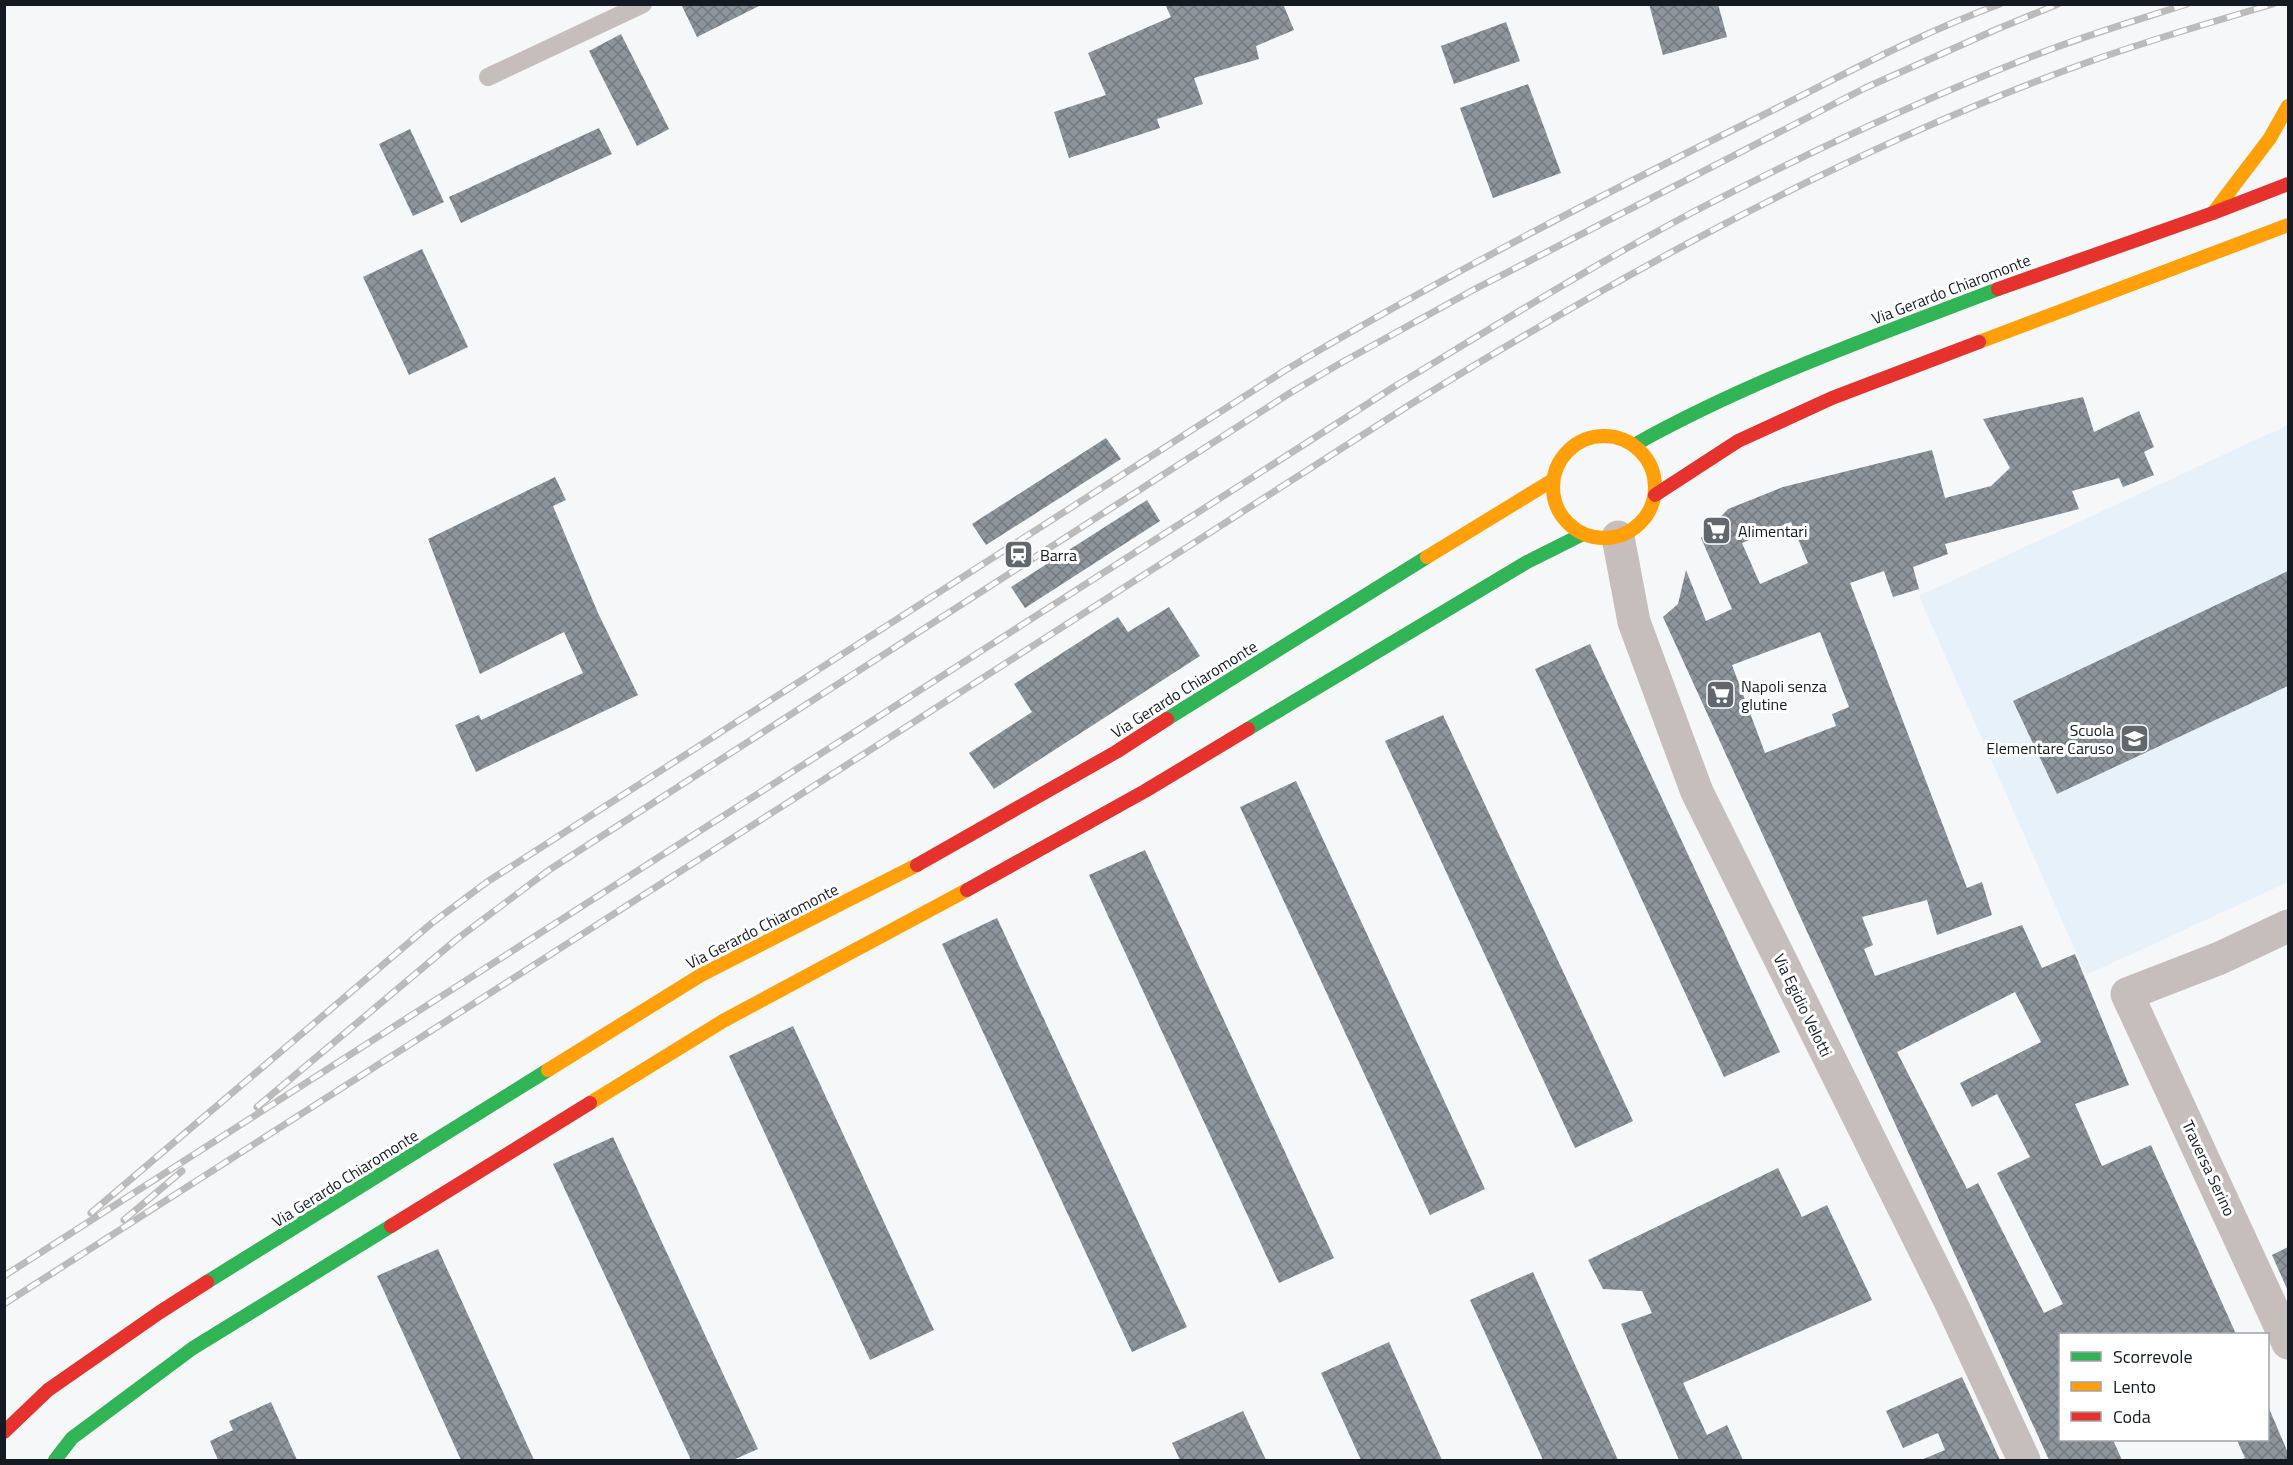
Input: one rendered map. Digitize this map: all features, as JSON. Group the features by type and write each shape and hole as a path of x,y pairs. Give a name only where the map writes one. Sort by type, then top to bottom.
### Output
{"street":[{"path":"2213,213 2270,138 2289,106"},
{"name":"Via Gerardo Chiaromonte","path":"1634,445 1668,426 1789,369 2049,269 2213,213 2289,184"},
{"path":"1655,495 1738,441 1832,398 2289,225"},
{"path":"1601,436 1618,438 1634,445 1647,459 1654,476 1655,495 1651,509 1642,522 1631,531 1606,539 1583,534 1571,527 1556,506 1553,494 1553,480 1558,463 1569,450 1584,440 1601,436"},
{"name":"Via Gerardo Chiaromonte","path":"4,1432 48,1390 160,1312 701,975 912,868 1116,752 1553,480"},
{"path":"55,1461 72,1438 193,1348 723,1021 1145,791 1527,562 1583,534"},
{"name":"Via Egidio Velotti","path":"1618,537 1634,622 1697,792 1951,1303 2024,1461"},
{"name":"Traversa Serino","path":"2289,926 2220,958 2127,994 2289,1343"}],"lane":[{"path":"488,77 643,4"}],"shaded area":[{"name":"Scuola Elementare Caruso","path":"2288,425 2288,882 2086,975 1919,596"}],"building":[{"path":"681,4 763,4 697,37"},
{"path":"1165,4 1283,4 1294,30 1256,46 1259,59 1194,78 1203,104 1157,119 1160,128 1069,158 1054,112 1106,95 1088,53 1171,17"},
{"path":"1649,4 1718,4 1727,37 1663,55"},
{"path":"1506,22 1520,61 1454,84 1441,46"},
{"path":"621,34 669,129 637,146 589,51"},
{"path":"1528,84 1561,173 1493,198 1460,108"},
{"path":"599,128 612,154 461,223 449,197"},
{"path":"410,129 444,202 413,216 379,144"},
{"path":"422,249 468,347 409,375 363,277"},
{"path":"2083,397 2094,432 2139,411 2154,447 2144,452 2154,475 2123,487 2119,478 2072,491 2079,509 1945,544 1948,554 1913,567 1919,589 1893,597 1884,571 1850,583 1967,888 1982,882 1992,915 1937,935 1927,900 1862,917 1873,945 1864,949 1875,976 2022,925 2042,968 2075,954 2129,1085 2075,1104 2102,1166 2151,1145 2236,1333 2059,1333 2059,1441 2113,1441 2122,1460 2049,1460 1663,617 1678,604 1686,570 1706,621 1732,609 1701,538 1728,509 1783,487 1932,450 1945,498 1991,486 2010,468 1983,419","holes":["1791,522 1808,563 1760,584 1742,543","1820,632 1849,707 1832,714 1836,726 1765,753 1732,665","2015,992 2041,1042 1960,1083 1972,1107 1997,1094 2030,1157 1997,1173 2063,1304 2044,1313 1978,1183 1967,1189 1897,1052"]},
{"path":"1106,438 1121,459 986,545 972,524"},
{"path":"555,477 566,500 553,506 598,613 638,695 476,772 455,725 479,715 481,720 583,673 564,632 480,674 428,539"},
{"path":"1147,500 1160,521 1025,608 1011,587"},
{"path":"2288,571 2288,686 2057,794 2013,701"},
{"path":"1169,607 1200,656 994,789 969,753 1032,712 1014,684 1118,617 1128,632"},
{"path":"1590,644 1780,1052 1724,1077 1535,669"},
{"path":"1443,715 1633,1121 1575,1148 1385,741"},
{"path":"1296,781 1485,1189 1430,1215 1240,807"},
{"path":"1145,850 1334,1258 1279,1283 1089,875"},
{"path":"997,918 1187,1327 1132,1352 942,944"},
{"path":"793,1026 934,1330 870,1360 729,1056"},
{"path":"613,1137 758,1449 733,1460 691,1460 553,1164"},
{"path":"1778,1168 1802,1217 1827,1205 1872,1300 1683,1383 1707,1435 1727,1425 1743,1460 1679,1460 1621,1324 1652,1313 1642,1291 1603,1289 1588,1260"},
{"path":"2288,1247 2288,1291 2272,1255"},
{"path":"438,1249 534,1460 461,1460 377,1276"},
{"path":"1533,1272 1618,1460 1543,1460 1470,1300"},
{"path":"1389,1342 1442,1460 1361,1460 1321,1373"},
{"path":"1962,1377 2000,1460 1921,1460 1945,1450 1938,1433 1903,1448 1886,1411"},
{"path":"271,1402 297,1460 218,1460 210,1441 233,1430 229,1421"},
{"path":"2269,1408 2288,1453 2288,1460 2239,1460 2245,1458 2237,1441 2269,1441"},
{"path":"1243,1411 1266,1460 1180,1460 1172,1443"}],"railway":[{"path":"91,1213 432,923 487,882 1284,371 1456,273 1631,181 1904,45 2000,4"},
{"path":"257,1107 457,939 549,870 1290,393 1475,289 1865,88 2058,4"},
{"path":"4,1276 1397,385 1582,274 1736,190 1901,111 2048,50 2187,4"},
{"path":"4,1304 1411,404 1563,313 1718,227 1797,187 1958,113 2098,59 2273,4"},
{"path":"124,1220 182,1171"}],"traffic: fast":[{"path":"1634,445 1768,379 1998,289"},
{"path":"1248,729 1527,562 1583,534"},
{"path":"1167,719 1427,557"},
{"path":"207,1282 548,1070"},
{"path":"55,1460 72,1438 193,1348 391,1226"}],"traffic: slow":[{"path":"2213,213 2270,138 2288,106"},
{"path":"1979,342 2288,225"},
{"path":"1604,436 1624,440 1640,451 1651,467 1655,487 1651,507 1640,523 1624,534 1604,538 1584,534 1568,523 1557,507 1553,487 1557,467 1568,451 1584,440 1604,436"},
{"path":"1427,557 1553,480"},
{"path":"548,1070 701,975 917,865"},
{"path":"590,1103 723,1021 967,890"}],"traffic: jam":[{"path":"1998,289 2288,184"},
{"path":"1655,495 1738,441 1832,398 1979,342"},
{"path":"917,865 1116,752 1167,719"},
{"path":"967,890 1145,791 1248,729"},
{"path":"391,1226 590,1103"},
{"path":"4,1432 48,1390 207,1282"}],"place":[{"name":"Alimentari","path":"1717,531"},
{"name":"Barra","path":"1019,555"},
{"name":"Napoli senza glutine","path":"1720,695"},
{"name":"Scuola Elementare Caruso","path":"2135,739"}]}
